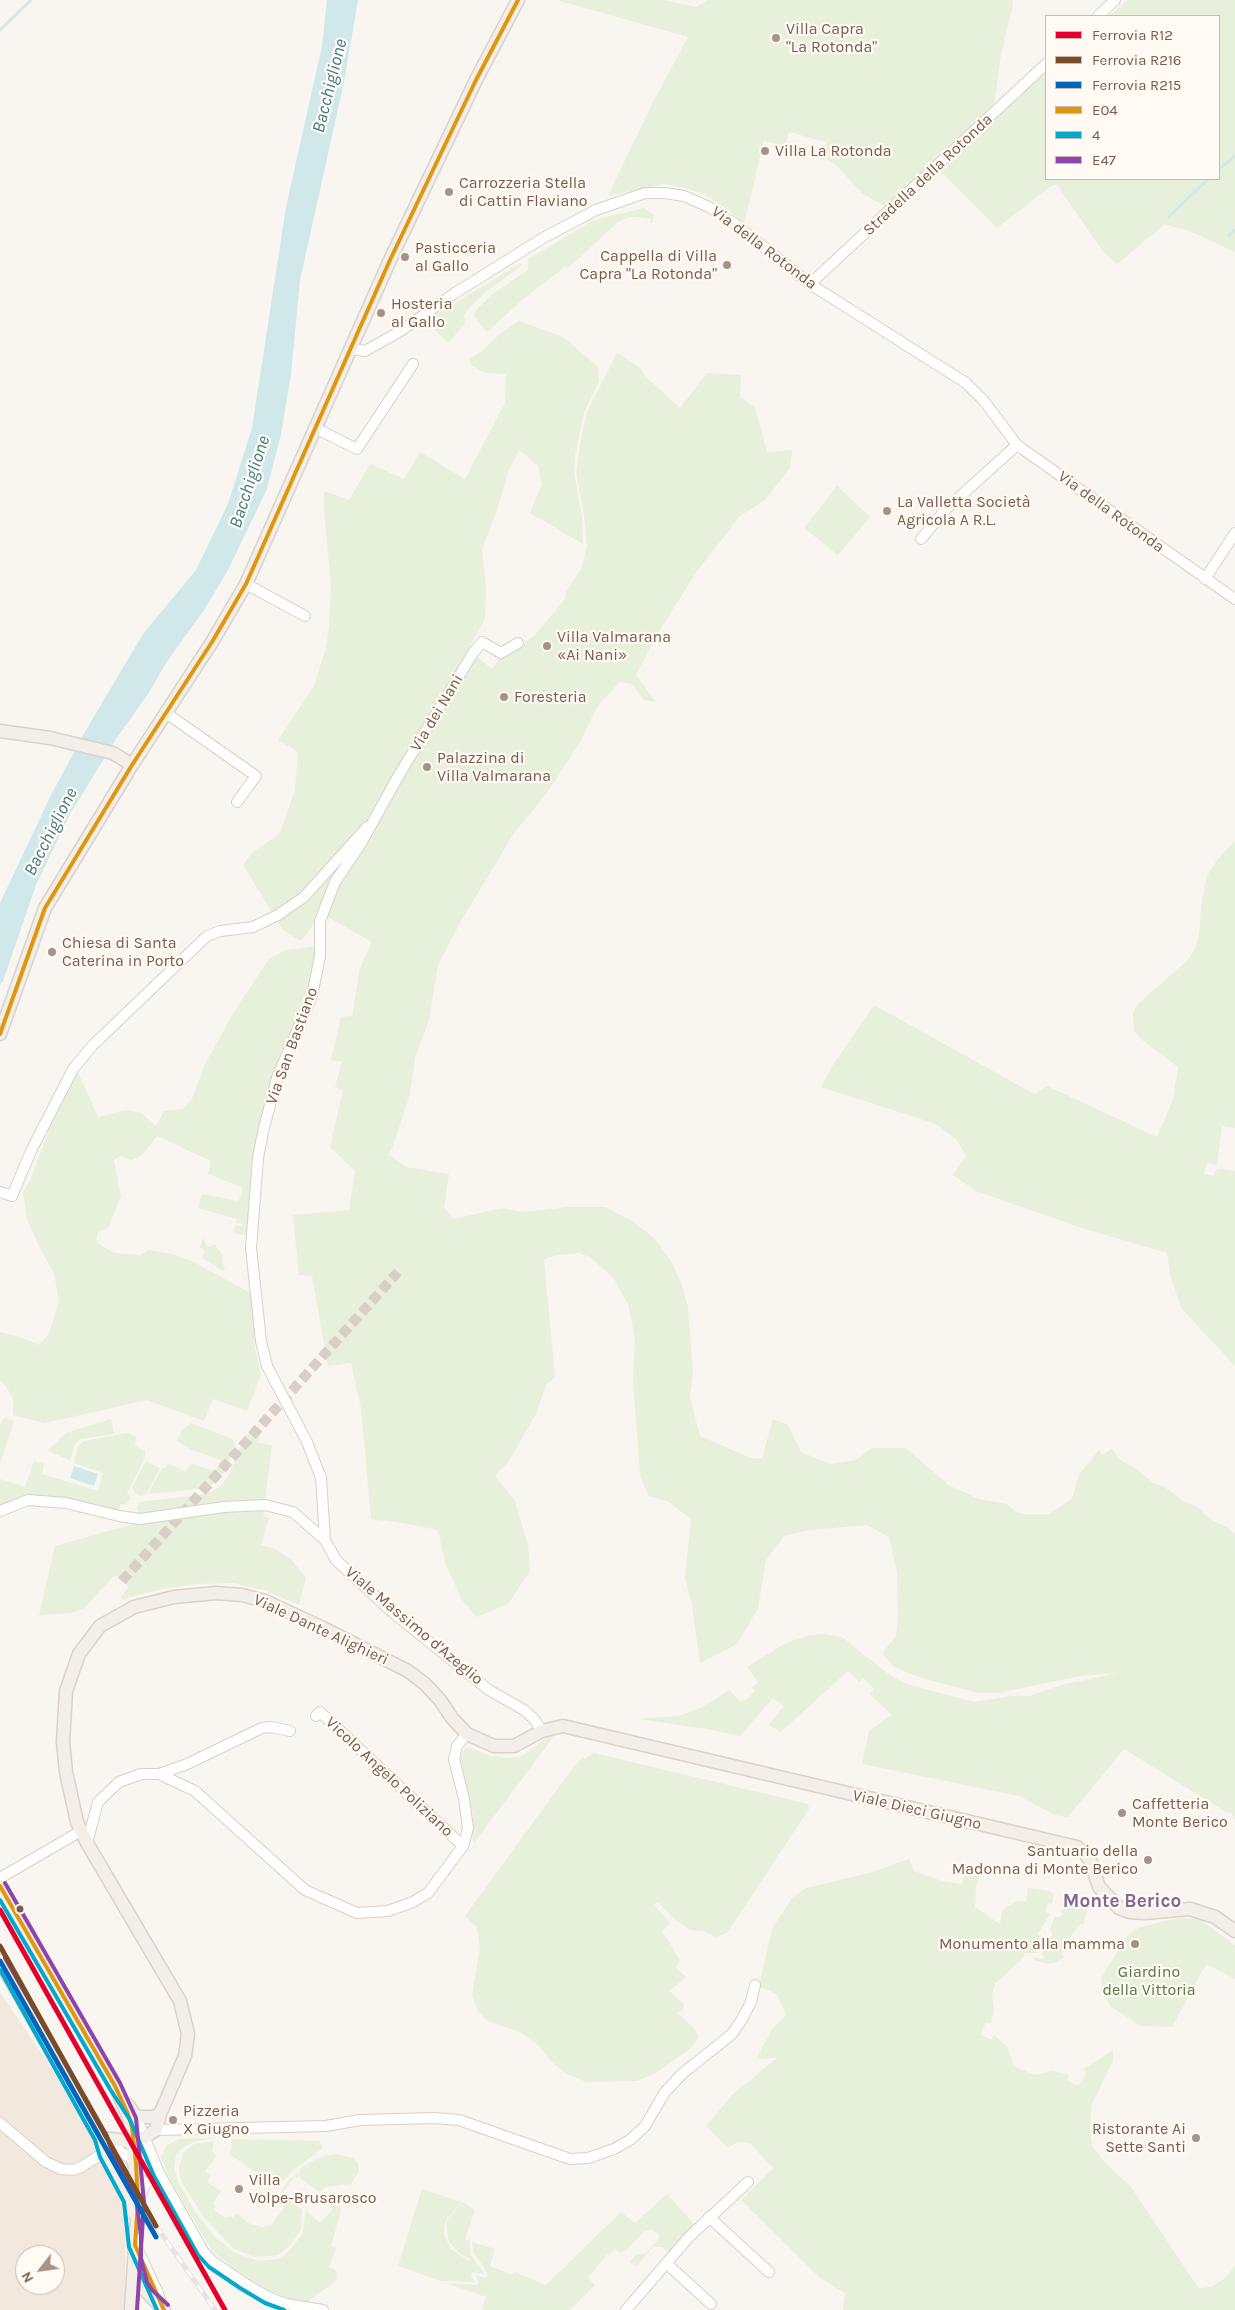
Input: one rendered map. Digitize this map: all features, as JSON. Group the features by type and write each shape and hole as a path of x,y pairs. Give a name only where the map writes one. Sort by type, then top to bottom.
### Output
{"main road":[{"path":"0,1034 45,908 132,765 212,642 246,584 390,260 450,134 518,0"},
{"path":"0,731 50,738 113,753 132,765"},
{"name":"Viale Dante Alighieri","path":"145,2136 160,2114 185,2056 188,2034 180,2001 87,1843 70,1797 63,1742 66,1691 79,1654 100,1626 134,1607 174,1597 216,1593 242,1594 265,1601 355,1643 408,1671 425,1684 467,1734 485,1743 505,1748 524,1742 542,1730 563,1726"},
{"name":"Viale Dieci Giugno","path":"563,1726 1077,1847 1085,1853 1091,1862 1099,1887 1119,1908 1129,1912 1145,1913 1190,1909 1215,1916 1235,1931"},
{"path":"1,1890 115,2086 136,2117 152,2117 160,2114"},
{"path":"2,1962 102,2138 106,2152 130,2200 135,2241"},
{"path":"115,2086 130,2120 145,2136"},
{"path":"102,2138 119,2141 145,2136"},
{"path":"131,2310 138,2202 136,2163 145,2136"},
{"path":"135,2260 141,2284 147,2294 161,2309"},
{"path":"148,2310 161,2309"}],"street":[{"path":"1099,15 1115,0"},
{"name":"Stradella della Rotonda","path":"810,284 1045,65"},
{"name":"Via della Rotonda","path":"352,349 365,351 399,332 455,293 543,238 596,210 645,194 665,193 684,196 709,206 735,224 826,298 966,383 984,401 1017,444 1235,599"},
{"path":"315,428 357,449 413,364"},
{"path":"921,539 946,509 1017,444"},
{"path":"1205,579 1235,533"},
{"path":"246,584 305,616"},
{"name":"Via dei Nani","path":"374,822 399,774 482,642 501,653 518,643"},
{"path":"166,713 256,776 237,802"},
{"path":"0,1192 12,1196 32,1149 73,1068 93,1045 207,936 220,931 253,927 278,915 304,897 327,874 359,834 374,822"},
{"name":"Via San Bastiano","path":"324,1540 321,1478 307,1442 267,1366 263,1353 252,1265 252,1223 258,1158 263,1132 284,1060 312,996 320,956 320,921 335,882 374,822"},
{"name":"Viale Massimo d'Azeglio","path":"0,1511 28,1500 48,1500 140,1519 224,1507 265,1505 293,1512 324,1540 336,1560 391,1611 489,1690 524,1710 542,1730"},
{"name":"Vicolo Angelo Poliziano","path":"316,1716 320,1712 463,1846"},
{"path":"87,1843 98,1802 119,1782 141,1774 160,1774 185,1765 262,1728 271,1727 290,1731"},
{"path":"160,1774 195,1791 305,1890 357,1913 388,1911 413,1902 428,1892 463,1846 468,1828 464,1800 454,1759 457,1746 467,1734"},
{"path":"0,1878 81,1831"},
{"path":"145,2136 326,2126 360,2120 434,2118 459,2120 570,2159 588,2158 622,2145 645,2126 665,2092 682,2073 732,2034 748,2008 756,1985"},
{"path":"136,2117 145,2136 160,2180 203,2251 213,2262 244,2283 286,2304 323,2310"},
{"path":"0,2123 46,2162 61,2169 73,2170 81,2167 106,2152"},
{"path":"102,2138 160,2180"},
{"path":"138,2202 146,2184 160,2180"},
{"path":"626,2310 709,2217 748,2182"},
{"path":"709,2217 769,2272"},
{"path":"135,2241 158,2293 161,2309"},
{"path":"666,2263 711,2304"}],"shaded area":[{"path":"0,1992 50,2066 92,2136 126,2206 125,2310 0,2310"}],"green space":[{"path":"557,0 664,0 696,7 708,0 1012,0 1013,5 1001,54 993,114 891,210 862,193 836,165 823,156 826,142 789,132 785,146 764,141 744,224 730,211 704,194 684,188 664,184 608,196 651,106 688,37"},
{"path":"1127,0 1235,0 1235,252 1192,232 1165,224 1117,264 1104,253 1057,185 1047,189 997,228 938,169 1040,73 1045,75 1045,180 1220,180 1220,15 1110,15"},
{"path":"644,208 654,215 652,223 650,223 651,219 639,217 629,217 618,222 568,268 566,266 522,300 487,332 477,321 474,315 477,309 494,293 528,270 528,259 594,220"},
{"path":"521,263 521,266 487,291 469,308 464,315 465,324 448,343 425,321"},
{"path":"519,321 563,337 598,367 599,381 584,413 575,455 574,472 582,516 583,544 530,513 542,484 538,466 519,450 508,472 497,510 482,549 486,589 485,619 316,921 301,941 283,930 243,865 252,853 280,833 295,790 298,752 278,740 314,686 326,648 331,586 324,491 349,500 370,464 404,479 420,452 465,479 505,403 506,374 485,373 472,366 469,359"},
{"path":"617,353 640,368 647,378 680,408 707,373 741,375 740,397 755,407 767,452 792,450 790,468 765,500 740,516 695,574 657,635 636,675 656,702 644,700 632,684 619,682 597,707 580,742 547,793 514,833 461,921 438,965 429,1020 415,1058 410,1094 393,1146 388,1154 406,1167 449,1174 444,1208 454,1219 502,1208 524,1212 569,1207 605,1207 632,1221 654,1238 671,1261 680,1280 688,1307 693,1373 690,1398 700,1436 751,1458 762,1458 773,1419 788,1425 801,1452 830,1464 856,1460 872,1448 906,1448 948,1485 979,1499 1007,1504 1016,1512 1025,1514 1048,1514 1072,1499 1079,1475 1099,1450 1103,1455 1111,1449 1118,1459 1135,1468 1153,1483 1163,1486 1185,1502 1199,1508 1210,1519 1235,1534 1235,1820 1231,1813 1226,1812 1124,1749 1068,1817 1055,1815 1019,1796 862,1764 869,1731 892,1715 870,1694 874,1689 863,1678 859,1682 848,1671 781,1732 769,1725 784,1706 773,1698 740,1736 639,1719 679,1716 700,1708 730,1690 740,1702 746,1700 755,1691 752,1688 758,1682 747,1667 786,1643 810,1635 825,1634 842,1637 891,1676 907,1684 974,1702 1011,1696 1030,1696 1061,1685 1118,1673 1080,1676 998,1693 978,1693 922,1678 894,1667 882,1653 896,1636 898,1616 897,1572 889,1537 867,1525 810,1530 784,1536 766,1560 758,1608 737,1644 700,1663 692,1605 685,1578 691,1519 669,1502 649,1496 640,1476 633,1381 635,1338 628,1304 614,1279 590,1257 579,1253 558,1255 544,1259 555,1377 546,1385 536,1414 509,1461 495,1476 514,1499 528,1544 530,1571 508,1604 477,1617 462,1600 445,1563 438,1530 371,1519 361,1408 351,1363 328,1366 312,1276 299,1275 293,1215 349,1210 355,1171 330,1147 343,1090 335,1087 342,1062 331,1060 341,1017 352,1016 360,968 372,942 326,916 334,895 476,656 492,669 502,655 504,656 534,636 565,599 566,592 581,569 587,546 576,472 582,433 587,412"},
{"path":"837,486 870,517 838,555 804,528"},
{"path":"1235,841 1235,1128 1222,1126 1217,1165 1207,1163 1204,1174 1214,1176 1216,1170 1223,1169 1235,1171 1235,1366 1182,1309 1171,1279 1167,1253 1082,1228 976,1191 953,1175 966,1156 957,1140 936,1124 821,1087 833,1065 874,1005 1034,1094 1047,1086 1157,1137 1173,1100 1178,1067 1142,1040 1134,1030 1133,1013 1137,1005 1188,960 1196,947 1207,876 1217,860"},
{"path":"318,946 315,974 296,1026 282,1052 266,1098 254,1155 248,1236 234,1233 235,1225 242,1226 242,1224 236,1223 237,1219 198,1208 202,1194 238,1201 243,1192 241,1191 242,1187 208,1174 211,1161 157,1136 141,1156 131,1160 120,1156 114,1160 121,1196 108,1228 98,1232 96,1242 114,1253 140,1255 149,1250 172,1254 192,1261 252,1294 255,1349 261,1375 247,1411 213,1399 204,1421 147,1400 45,1423 13,1415 13,1399 6,1386 0,1381 0,1332 20,1337 39,1345 49,1334 59,1301 54,1273 27,1220 23,1192 31,1179 50,1127 77,1070 98,1117 125,1110 141,1113 156,1126 164,1111 183,1109 192,1099 205,1064 234,1012 269,959 286,950"},
{"path":"203,1238 208,1247 215,1245 223,1255 222,1262 225,1269 223,1271 202,1258 205,1251 200,1247"},
{"path":"4,1418 14,1421 0,1463 0,1425"},
{"path":"111,1419 114,1434 80,1439 75,1444 70,1460 48,1451 66,1433"},
{"path":"191,1423 232,1439 235,1445 225,1471 213,1484 205,1488 148,1494 161,1469 165,1468 168,1463 186,1472 191,1463 213,1471 217,1469 221,1460 192,1450 177,1441 182,1430"},
{"path":"251,1431 260,1432 258,1443 272,1445 265,1500 208,1503 140,1515 137,1508 140,1502 200,1495 220,1487 230,1473 244,1437"},
{"path":"127,1433 136,1437 135,1446 145,1451 145,1454 144,1460 127,1493 131,1498 126,1504 120,1504 119,1511 38,1496 22,1496 0,1505 0,1479 25,1487 34,1461 44,1464 42,1474 98,1491 103,1473 74,1463 78,1446 84,1441"},
{"path":"146,1461 160,1468 146,1494 141,1496 135,1493 132,1487"},
{"path":"265,1510 263,1516 269,1518 261,1545 275,1549 291,1559 306,1578 299,1605 267,1591 234,1583 196,1584 163,1589 123,1600 121,1596 129,1587 115,1575 84,1608 72,1613 39,1615 55,1546 137,1523 205,1514"},
{"path":"554,1735 474,1843 472,1836 473,1814 460,1758 465,1748 469,1747 488,1755 505,1758 517,1757 525,1754 546,1738"},
{"path":"594,1753 808,1804 809,1809 727,1933 715,1937 704,1931 690,1930 674,1919 658,1902 654,1905 670,1923 662,1931 680,1960 676,1968 686,1977 669,1991 684,2004 683,2010 678,2013 694,2028 699,2037 692,2047 656,2073 637,2081 586,2082 565,2073 549,2059 539,2046 522,2033 488,2021 478,2011 472,1995 480,1947 477,1928 465,1916 575,1765 583,1756 584,1759"},
{"path":"909,1859 914,1871 942,1881 962,1884 965,1873 971,1864 975,1866 980,1871 976,1887 975,1907 1000,1924 1002,1912 1006,1907 1017,1901 1026,1902 1028,1888 1049,1891 1054,1894 1052,1904 1048,1903 1045,1911 1050,1914 1038,1934 1043,1937 1037,1953 1025,1953 1023,1958 995,1984 992,1995 994,2011 991,2023 986,2023 980,2034 991,2040 994,2035 1007,2046 1013,2064 1018,2068 1035,2075 1053,2071 1069,2075 1067,2080 1078,2086 1086,2074 1084,2069 1113,2050 1113,2061 1092,2104 1090,2128 1092,2146 1106,2164 1131,2187 1199,2289 1213,2286 1227,2277 1235,2265 1235,2310 843,2310 845,2293 821,2279 741,2200 773,2168 750,2143 737,2142 728,2148 706,2126 732,2095 777,2058 757,2059 774,2027 786,2015 777,1994 759,1986 772,1929 792,1898 806,1888 869,1873"},
{"path":"1089,1897 1084,1924 1081,1924 1072,1934 1065,1947 1064,1957 1057,1962 1048,1964 1034,1960 1035,1957 1044,1958 1042,1955 1047,1939 1053,1935 1050,1929 1055,1917 1063,1914 1061,1912 1068,1899 1072,1900 1072,1898 1082,1903"},
{"name":"Giardino della Vittoria","path":"1179,1918 1199,1919 1235,1945 1235,1979 1206,1964 1172,2027 1141,2026 1110,2006 1104,1994 1101,1978 1128,1935 1140,1927"},
{"path":"214,2138 185,2146 176,2155 174,2168 179,2183 195,2212 215,2237 235,2253 259,2261 278,2259 286,2254 302,2235 306,2211 320,2223 333,2209 329,2205 342,2207 331,2246 336,2248 329,2267 337,2271 336,2281 305,2303 286,2300 235,2270 216,2254 170,2180 161,2157 167,2145 179,2139"},
{"path":"232,2139 319,2141 323,2148 297,2167 284,2180 275,2185 229,2154 232,2148"},
{"path":"214,2141 212,2152 217,2155 205,2171 211,2176 207,2182 221,2191 213,2203 215,2206 214,2210 225,2218 229,2216 233,2218 236,2213 250,2224 263,2227 271,2225 284,2208 281,2191 289,2180 300,2171 298,2178 295,2176 282,2194 302,2210 301,2229 291,2244 278,2255 254,2257 233,2248 204,2217 184,2186 180,2177 179,2167 184,2152 194,2144"},
{"path":"337,2154 353,2158 358,2163 359,2171 351,2184 326,2187 319,2192 300,2178 300,2169 309,2163 323,2156"},
{"path":"422,2189 461,2202 445,2222 444,2234 451,2249 469,2261 470,2259 459,2253 449,2242 446,2227 447,2221 462,2202 475,2210 465,2239 470,2241 470,2254 485,2274 472,2272 471,2276 475,2282 441,2281 398,2266"},
{"path":"667,2194 695,2225 670,2253 662,2247 653,2247 636,2267 630,2262 636,2255 646,2253 659,2239 658,2234 652,2229 643,2232 626,2251 619,2252 615,2249 609,2255 608,2253 588,2278 595,2285 570,2310 482,2310 486,2297 446,2283 477,2285 479,2282 475,2275 485,2278 488,2276 473,2252 472,2242 495,2249 490,2266 513,2275 515,2272 546,2285 621,2212 635,2223"}],"water":[{"name":"Bacchiglione","path":"327,0 358,0 344,82 300,280 291,374 281,434 267,489 228,570 204,610 166,663 148,694 116,739 70,814 36,885 0,985 0,903 51,795 86,730 143,634 196,570 228,504 252,428 286,207 322,46"},
{"path":"74,1466 98,1474 94,1486 70,1478"}],"waterway":[{"path":"0,30 31,0"},
{"path":"1220,168 1235,156"},
{"path":"1169,217 1207,180"},
{"path":"1229,235 1235,230"}],"tunnel":[{"path":"122,1581 398,1272"}],"railway":[{"path":"156,2226 215,2310"}],"rail line":[{"name":"R12","path":"0,1910 225,2310"},
{"name":"R216","path":"0,1946 156,2226"},
{"name":"R215","path":"0,1961 156,2237"}],"transit line":[{"name":"E04","path":"0,1034 45,908 132,765 212,642 246,584 390,260 476,80 518,0"},
{"name":"E47","path":"5,1883 120,2083 136,2118 144,2202 137,2310"},
{"name":"E04","path":"0,1886 115,2086 128,2114 132,2127 136,2163 138,2202 135,2245 164,2310"},
{"name":"4","path":"0,1900 130,2120 154,2176 198,2255 209,2267 240,2288 265,2303 284,2310"},
{"name":"E47","path":"5,1958 107,2136 112,2152 136,2198 141,2236 141,2259 147,2282 152,2290 168,2305"},
{"name":"4","path":"0,1970 95,2140 100,2157 124,2202 129,2247 157,2310"}],"place":[{"name":"Villa Capra \"La Rotonda\"","path":"776,38"},
{"name":"Villa La Rotonda","path":"765,151"},
{"name":"Carrozzeria Stella di Cattin Flaviano","path":"449,192"},
{"name":"Pasticceria al Gallo","path":"405,257"},
{"name":"Cappella di Villa Capra \"La Rotonda\"","path":"727,265"},
{"name":"Hosteria al Gallo","path":"381,313"},
{"name":"La Valletta Società Agricola A R.L.","path":"887,511"},
{"name":"Villa Valmarana «Ai Nani»","path":"547,646"},
{"name":"Foresteria","path":"504,697"},
{"name":"Palazzina di Villa Valmarana","path":"427,767"},
{"name":"Chiesa di Santa Caterina in Porto","path":"52,952"},
{"name":"Caffetteria Monte Berico","path":"1122,1813"},
{"name":"Santuario della Madonna di Monte Berico","path":"1148,1860"},
{"name":"Monumento alla mamma","path":"1135,1944"},
{"name":"Pizzeria X Giugno","path":"173,2120"},
{"name":"Ristorante Ai Sette Santi","path":"1196,2138"},
{"name":"Villa Volpe-Brusarosco","path":"239,2189"}],"district":[{"name":"Monte Berico","path":"1122,1902"}]}
